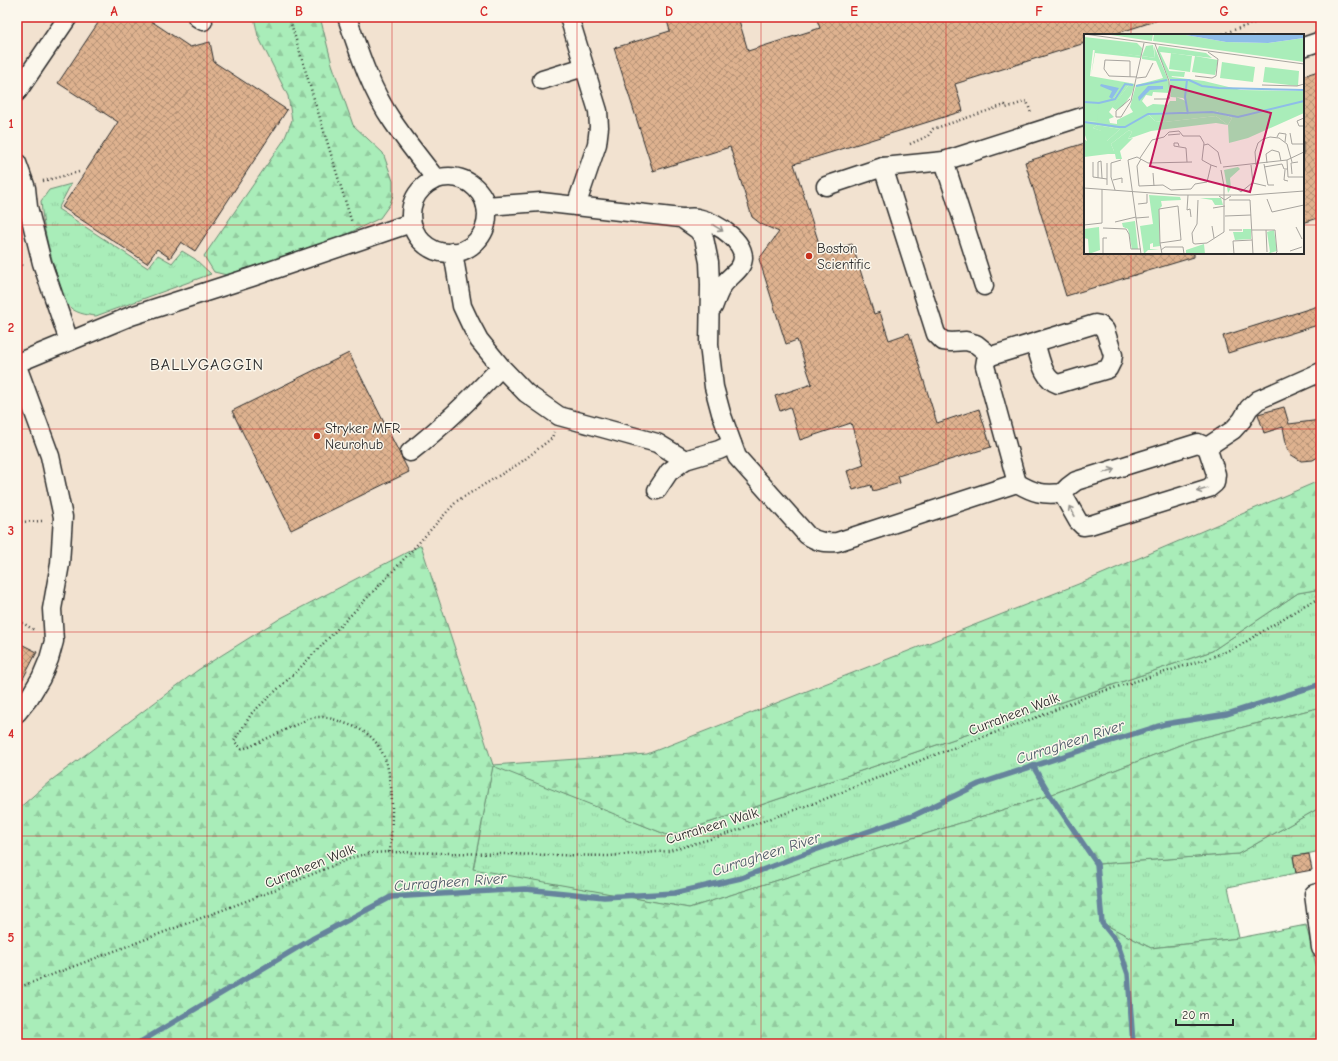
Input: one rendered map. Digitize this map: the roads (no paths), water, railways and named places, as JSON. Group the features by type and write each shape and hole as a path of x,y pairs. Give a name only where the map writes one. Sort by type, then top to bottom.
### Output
{"street":[{"path":"17,92 68,17"},
{"path":"347,17 363,65 376,94 392,121 436,179"},
{"path":"568,17 598,111 599,127 596,144 576,206"},
{"path":"1304,47 1321,41"},
{"path":"542,80 584,67"},
{"path":"826,186 889,166 944,161 1084,116"},
{"path":"944,161 984,286"},
{"path":"17,163 25,186 28,207 42,263 69,341"},
{"path":"889,166 936,334 943,341 966,341 976,344 991,356"},
{"path":"448,177 461,178 472,185 481,194 486,206 484,229 477,239 468,247 458,251 446,252 434,250 424,243 416,234 412,223 411,212 413,202 418,192 426,184 436,179 448,177"},
{"path":"486,206 541,202 682,218 697,218 714,224 729,234 741,246 743,256 741,266 723,285 710,314"},
{"path":"682,218 698,230 704,238 709,262 709,345 714,387 721,413 737,457 807,535 815,541 824,543 837,542 1017,483"},
{"path":"17,713 29,698 41,678 49,659 54,641 52,609 60,564 63,517 50,456 17,365 69,341 131,316 412,223"},
{"path":"453,252 462,306 470,323 479,340 501,367 526,393 559,416 658,443 685,460"},
{"path":"1035,343 991,356 986,360 985,366 1017,483 1031,491 1048,495 1062,493 1072,484 1084,479 1198,443 1207,447 1216,474 1216,483 1209,488 1090,525 1082,526 1062,493"},
{"path":"410,452 436,432 501,367"},
{"path":"1207,447 1233,430 1242,420 1249,408 1258,400 1321,372"},
{"path":"657,490 669,472 685,460 719,450 732,444"},
{"path":"1321,892 1314,894 1321,948"}],"waterway":[{"name":"Curragheen River","path":"137,1044 312,939 391,897 525,889 604,897 675,893 741,878 915,815 979,784 1165,724 1227,714 1321,684"},
{"path":"1033,766 1050,795 1097,864 1102,923 1117,942 1128,974 1133,1044"}],"place":[{"name":"Boston Scientific","path":"809,256"},
{"name":"Stryker MFR Neurohub","path":"317,436"}],"district":[{"name":"BALLYGAGGIN","path":"207,365"}]}
